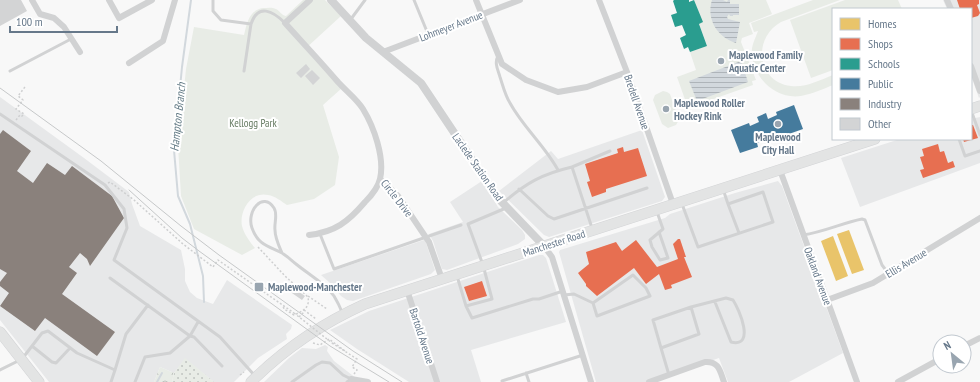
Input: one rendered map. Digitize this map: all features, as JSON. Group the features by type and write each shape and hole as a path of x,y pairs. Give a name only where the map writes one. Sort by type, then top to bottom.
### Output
{"main road":[{"name":"Manchester Road","path":"254,380 279,356 302,340 343,314 365,304 872,140"},
{"path":"0,332 39,382"}],"street":[{"path":"32,0 40,14 54,18 64,27 80,52"},
{"path":"109,0 119,18 152,0"},
{"path":"129,62 163,41 175,0"},
{"path":"285,23 310,0"},
{"name":"Laclede Station Road","path":"331,0 366,38 421,83 497,197 544,246 552,257 591,382"},
{"path":"476,0 502,64 526,80 558,92 587,87 627,72"},
{"name":"Lohmeyer Avenue","path":"383,52 520,0"},
{"name":"Bredell Avenue","path":"598,0 678,203"},
{"name":"Circle Drive","path":"285,23 362,108 376,135 380,159 380,179 398,196 426,237 442,279"},
{"path":"972,69 980,91"},
{"name":"Oakland Avenue","path":"780,170 857,382"},
{"path":"309,235 320,234 334,229 346,222 371,195 380,179"},
{"name":"Ellis Avenue","path":"827,300 873,283 980,218"},
{"name":"Bartold Avenue","path":"407,290 437,382"},
{"path":"649,382 705,362 715,363 724,382"},
{"path":"898,382 932,363"},
{"path":"351,378 368,382"}],"lane":[{"path":"213,0 213,11 221,20 251,24"},
{"path":"350,20 365,0"},
{"path":"414,0 428,34"},
{"path":"244,71 253,18 261,12 267,11 277,14 285,23"},
{"path":"10,71 71,38"},
{"path":"498,55 496,62 510,103 526,127 549,155 558,170"},
{"path":"972,112 980,135"},
{"path":"0,114 105,185 124,209 127,228 114,260 220,338 254,380"},
{"path":"959,140 965,156 980,151"},
{"path":"466,306 492,299 468,224 505,205 519,189 529,182 558,170 572,167 610,151"},
{"path":"572,167 593,230"},
{"path":"519,189 554,219 647,188"},
{"path":"722,189 739,233"},
{"path":"678,203 698,247 774,222 763,192 728,204"},
{"path":"282,253 275,231 276,212 270,204 266,202 260,203 255,206 252,211 251,218 253,231 263,243 273,250 282,253 330,291 343,314"},
{"path":"656,210 663,229 659,232 650,240 652,247 660,260 668,258 659,232"},
{"path":"803,235 815,233 849,221 865,220 882,265 888,274"},
{"path":"320,234 334,269 461,225"},
{"path":"456,274 466,306 472,318 563,293 574,294 592,303 597,316 650,296 646,288 633,275 592,303"},
{"path":"110,278 190,336 194,337 222,366"},
{"path":"669,375 653,320 691,307 726,298 733,300 737,306 745,333 744,337 734,343 728,339 715,302"},
{"path":"111,382 126,334 148,305"},
{"path":"661,348 699,334 691,307"},
{"path":"135,382 145,357 170,353 190,336 198,322"},
{"path":"0,370 22,359 42,333 48,332 77,353 115,370"},
{"path":"32,346 52,362 56,363 70,348"},
{"path":"502,381 583,355"},
{"path":"292,382 322,362 330,363 343,375 351,378"},
{"path":"526,373 529,382"}],"path":[{"path":"18,118 20,115 22,116 24,114 16,109 24,100 18,96 25,87"},
{"path":"105,185 110,182 134,200 172,235 213,267 218,260 283,305 332,343 357,359 352,367 357,370 351,378"},
{"path":"263,243 258,247 285,276 306,295 327,309"},
{"path":"299,317 308,304 306,295"},
{"path":"283,305 284,309 293,315 304,310"},
{"path":"304,310 316,319"},
{"path":"312,342 320,345 329,339 345,351"},
{"path":"240,375 244,372"}],"shaded area":[{"path":"712,0 723,0 727,2 730,0 730,4 739,4 739,15 730,16 729,14 727,17 728,19 740,22 736,43 718,32 712,20"},
{"path":"943,0 980,0 979,98 972,79 972,8 947,8"},
{"path":"741,61 748,82 697,101 689,81"},
{"path":"0,97 129,192 140,226 181,250 185,269 185,281 190,292 197,298 213,304 227,280 292,325 291,329 286,334 287,339 258,358 234,382 214,382 185,359 174,373 160,367 154,382 49,382 0,320"},
{"path":"980,117 980,163 860,207 841,158 897,140 972,140 972,119"},
{"path":"642,130 665,197 662,201 549,237 544,235 499,191 551,151 558,159"},
{"path":"482,181 498,207 522,230 525,235 525,239 518,244 447,270 442,269 433,241 429,234 463,222 450,202"},
{"path":"778,181 782,186 843,353 789,382 728,382 719,358 649,382 596,382 559,252 560,250 665,218 670,214 735,193"},
{"path":"424,240 435,270 431,274 353,301 347,300 341,296 321,275"},
{"path":"539,255 543,255 546,258 566,322 471,350 481,382 409,382 330,330 369,311"},
{"path":"325,345 328,347 327,351 334,361 361,382 264,382 289,358 302,348 316,349"}],"green space":[{"name":"Kellogg Park","path":"303,0 325,0 341,16 305,49 342,88 323,105 339,157 335,185 314,199 287,205 268,195 256,196 252,199 242,214 242,226 249,241 255,248 242,255 194,229 181,196 178,146 186,69 194,27 244,35 249,18 258,9 273,8 286,16"},
{"name":"Maplewood Family Aquatic Center","path":"694,0 766,0 772,14 749,23 753,34 742,38 741,42 756,80 752,81 753,85 688,108 677,77 696,70 690,52 707,46 699,24 702,22"},
{"path":"813,0 840,0 781,22 772,29 762,48 762,58 765,68 771,77 780,83 791,86 802,86 832,75 832,85 801,96 791,96 773,90 760,76 752,58 752,48 758,31 754,32 751,23"},
{"path":"845,0 898,0 902,8 832,8 832,70 811,78 790,20"},
{"name":"Maplewood Roller Hockey Rink","path":"663,91 670,94 679,120 676,125 668,128 662,124 653,100 655,95"},
{"path":"185,358 214,382 172,382 174,373"},
{"path":"160,367 174,373 172,382 154,382"}],"building: Homes":[{"path":"849,230 864,270 852,274 837,234"},
{"path":"833,236 848,276 836,281 821,241"}],"building: Shops":[{"path":"957,0 979,0 979,4 977,5 980,13 978,16 972,18 972,8 960,8"},
{"path":"972,125 973,125 978,138 972,140"},
{"path":"938,144 940,152 944,151 948,163 953,161 955,167 923,178 920,170 924,169 920,157 924,156 922,149"},
{"path":"623,147 624,152 638,148 647,176 606,189 606,192 592,197 587,182 590,181 585,164 618,153 617,149"},
{"path":"680,239 686,257 684,257 692,277 671,285 672,288 665,290 659,274 646,284 634,268 597,296 586,286 578,273 589,264 586,252 616,242 622,251 636,240 657,267 678,259 673,244"},
{"path":"482,281 487,296 469,301 464,287"}],"building: Schools":[{"path":"674,0 689,0 689,2 694,0 703,22 699,24 707,46 690,52 688,47 684,49 680,38 686,35 682,25 675,27 671,15 677,13"}],"building: Public":[{"name":"Maplewood City Hall","path":"794,105 803,129 786,135 785,133 757,143 758,147 740,153 731,130 749,123 750,126 759,122 757,117 766,113 768,119 777,115 776,112"}],"building: Industry":[{"path":"3,130 31,151 17,171 33,183 47,163 65,175 72,166 112,196 124,218 90,266 87,259 80,253 69,267 77,273 62,294 115,332 97,356 45,318 35,331 0,306 9,293 0,286 0,282 7,273 0,269 0,134"}],"building: Other":[{"path":"0,0 21,0 27,11 0,26"},
{"path":"306,64 310,69 301,78 296,73"},
{"path":"312,70 320,78 313,85 305,76"},
{"path":"292,287 305,296 302,300 289,291"}],"waterway":[{"name":"Hampton Branch","path":"191,0 182,67 174,150 178,196 190,224 203,276 204,302"},
{"name":"Hampton Branch","path":"157,382 162,373"}],"tram line":[{"path":"0,88 101,161 219,255 353,351 402,382"},
{"path":"129,190 182,238 199,251 330,346 389,382"}],"place":[{"name":"Maplewood Family Aquatic Center","path":"721,61"},
{"name":"Maplewood Roller Hockey Rink","path":"666,109"},
{"name":"Maplewood City Hall","path":"778,124"},
{"name":"Maplewood-Manchester","path":"259,287"}]}
